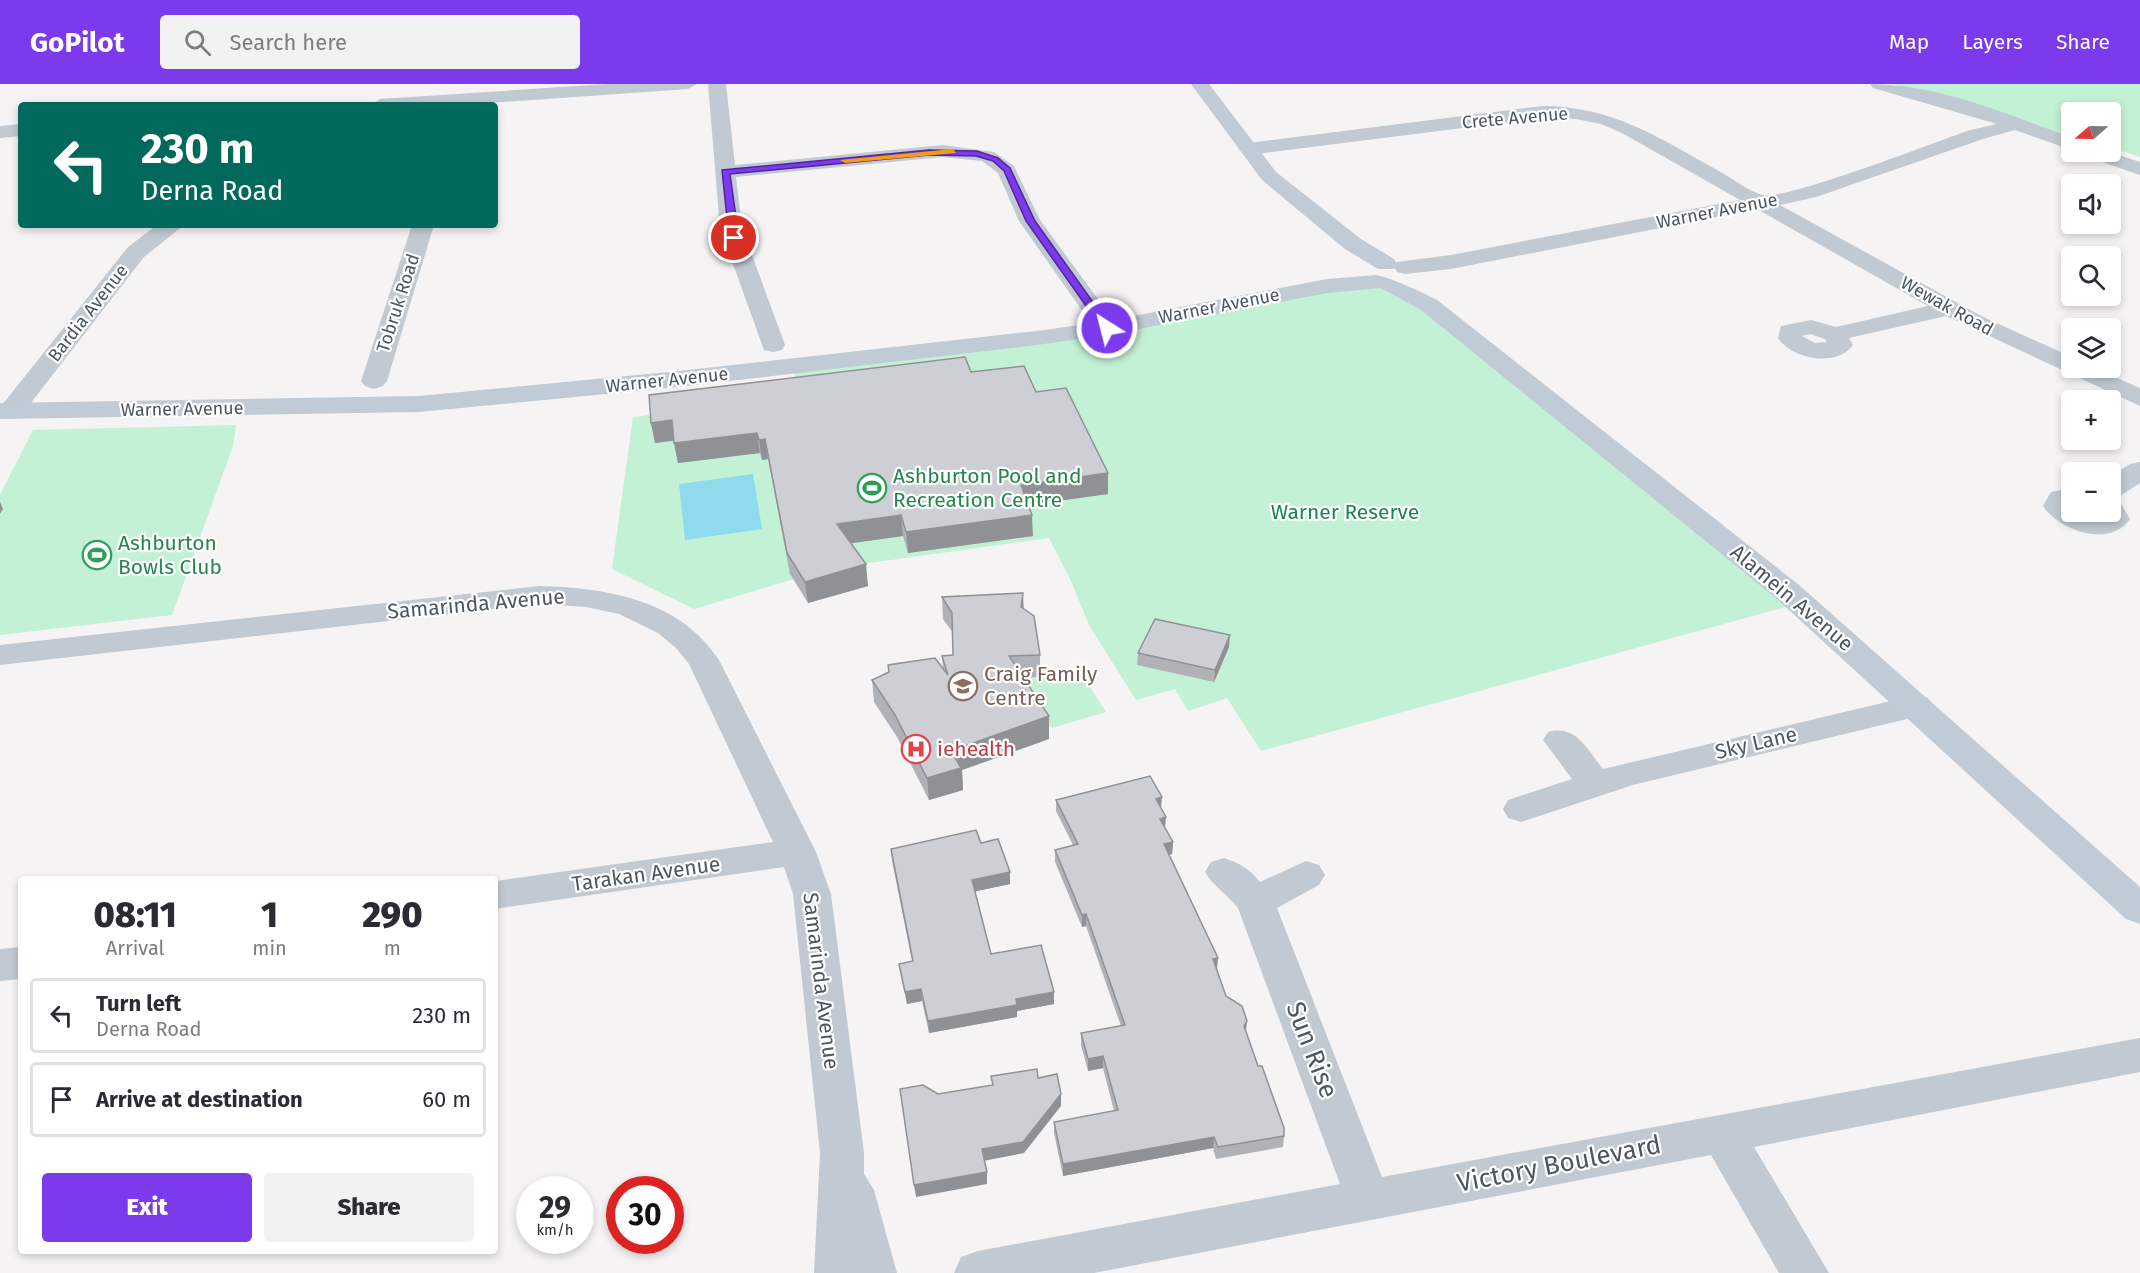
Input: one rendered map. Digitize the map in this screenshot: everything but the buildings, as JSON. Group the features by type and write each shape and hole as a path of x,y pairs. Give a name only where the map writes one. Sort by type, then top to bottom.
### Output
{"street":[{"path":"371,102 377,84"},
{"path":"456,102 688,84"},
{"path":"717,84 734,238 773,345"},
{"name":"Alamein Avenue","path":"1200,84 1269,176 1788,592 2140,909"},
{"path":"1879,84 1955,106 2005,125 2061,140"},
{"name":"Crete Avenue","path":"1249,149 1532,113 1568,112 1616,122 1761,202"},
{"name":"Warner Avenue","path":"5,411 419,404 803,366 1107,328 1328,286 1394,278 1451,262 1761,202 1834,185 2005,125"},
{"path":"0,132 18,130"},
{"path":"725,172 943,151 977,154 996,160 1007,170 1030,221 1107,328"},
{"path":"2120,162 2140,169"},
{"name":"Wewak Road","path":"1761,202 1949,308 2028,349 2140,398"},
{"name":"Bardia Avenue","path":"5,411 136,252 156,234 167,228"},
{"name":"Tobruk Road","path":"374,381 422,228"},
{"path":"1835,334 1949,308"},
{"path":"2121,483 2140,470"},
{"path":"2087,522 2108,524 2111,522"},
{"name":"Samarinda Avenue","path":"0,655 506,597 573,596 623,604 660,620 678,631 703,660 797,852 812,894 842,1153 873,1273"},
{"name":"Sky Lane","path":"1521,809 1626,774 1916,706"},
{"path":"1560,740 1596,784"},
{"name":"Tarakan Avenue","path":"498,895 797,852"},
{"name":"Sun Rise","path":"1224,872 1239,882 1255,902 1368,1199"},
{"path":"1255,902 1306,875"},
{"path":"0,965 18,963"},
{"name":"Victory Boulevard","path":"978,1273 2140,1055"},
{"path":"1722,1134 1805,1273"},
{"name":"Samarinda Avenue","path":"838,1273 842,1153"}],"green space":[{"path":"1893,84 2140,84 2140,157 2121,150 2121,102 2061,102 2061,137"},
{"name":"Warner Reserve","path":"1381,287 1401,293 1789,606 1261,751 1227,698 1188,711 1175,689 1136,700 1090,627 1070,579 1049,538 827,569 694,609 612,569 633,417 798,397 795,373 1345,288"},
{"name":"Ashburton Bowls Club","path":"236,425 233,446 172,615 0,635 0,495 33,430"},
{"path":"1082,675 1106,712 1052,728 1026,704 1021,678"}],"water":[{"path":"753,474 762,529 685,540 679,484"}],"slow traffic":[{"path":"845,160 953,151"}],"place":[{"name":"Ashburton Pool and Recreation Centre","path":"872,488"},
{"name":"Ashburton Bowls Club","path":"97,555"},
{"name":"Craig Family Centre","path":"963,686"},
{"name":"iehealth","path":"916,749"}],"route":[{"path":"734,238 725,172 929,152 956,151 987,156 1002,164 1007,170 1030,221 1107,328"}]}
